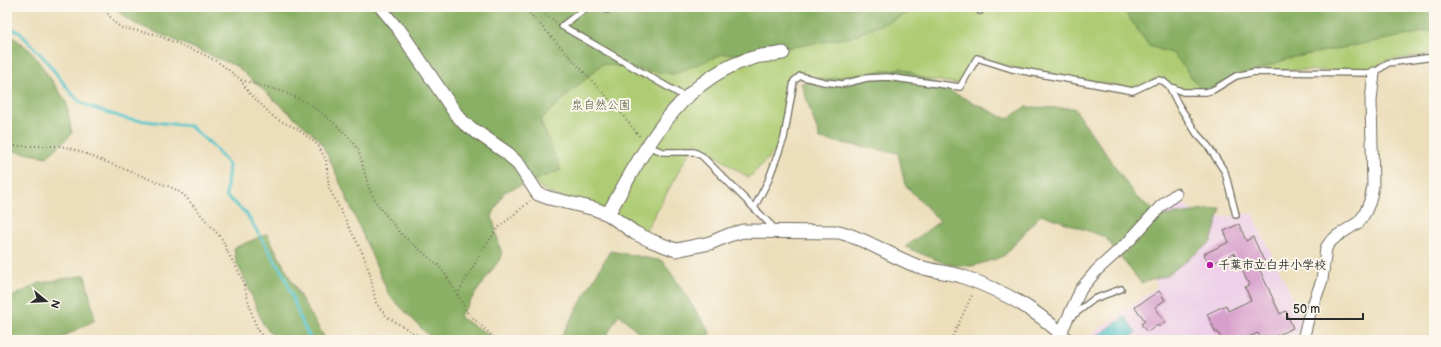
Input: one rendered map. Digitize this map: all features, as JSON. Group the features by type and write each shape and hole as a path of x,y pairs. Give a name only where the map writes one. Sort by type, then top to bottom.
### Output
{"street":[{"path":"380,7 400,32 456,114 466,124 506,153 519,166 538,194 595,209 608,214 635,233 652,242 676,250 710,243 729,235 743,232 839,232 852,235 917,266 960,276 978,282 1013,298 1047,321 1065,331 1082,289 1097,270 1130,240 1161,206 1176,194"},
{"path":"608,214 647,146 685,97 711,77 739,63 756,57 783,54"},
{"path":"1303,340 1308,320 1322,280 1326,248 1337,236 1358,222 1365,213 1370,201 1373,186 1371,101 1374,73"}],"lane":[{"path":"587,7 562,26 685,97"},
{"path":"596,7 607,10 611,7"},
{"path":"645,7 662,7"},
{"path":"754,208 768,182 777,159 784,138 794,81 800,76 824,82 843,84 867,78 887,77 960,87 977,58 1012,70 1133,91 1158,80 1163,81 1169,86 1183,92 1206,92 1213,90 1236,76 1254,72 1374,73 1388,63 1434,57"},
{"path":"1169,86 1178,104 1197,134 1208,146 1225,172 1236,215"},
{"path":"647,146 663,152 694,152 702,156 779,232"},
{"path":"1065,331 1094,299 1121,289"}],"path":[{"path":"103,7 116,24 122,28 154,34 203,54 221,64 240,79 249,93 276,119 298,129 318,145 326,160 329,188 363,254 370,274 376,303 386,316 426,340"},
{"path":"524,7 617,108 647,146"},
{"path":"536,7 562,26"},
{"path":"240,79 268,86 310,104 332,120 349,137 358,149 370,188 377,204 403,236 437,264 446,275 467,312 498,340"},
{"path":"7,146 59,146 73,149 175,189 184,195 223,240 225,247 243,281 255,323 265,340"},
{"path":"457,295 482,251 498,228 538,194"},
{"path":"951,340 978,282"}],"shaded area":[{"name":"千葉市立白井小学校","path":"1176,198 1199,216 1224,217 1252,213 1299,311 1300,326 1297,340 1084,340 1158,286 1128,245"}],"green space":[{"path":"114,7 920,7 898,18 851,37 758,53 723,54 673,74 602,64 540,120 561,170 504,192 492,216 502,256 459,317 498,340 433,340 389,295 320,140 236,66 136,24 124,17"},
{"name":"泉自然公園","path":"387,7 1434,7 1434,54 1386,61 1370,71 1256,70 1208,90 1185,90 1171,85 1164,80 1131,88 1013,68 979,56 959,84 898,75 825,80 796,74 792,77 779,147 749,178 695,142 645,232 550,193 540,187"},
{"path":"1115,7 1434,7 1434,30 1290,58 1202,91 1174,54 1149,46 1125,12"},
{"path":"7,32 32,52 66,101 72,134 47,157 12,151 7,152"},
{"path":"902,68 1007,119 1025,107 1074,108 1136,197 1162,216 1221,208 1211,242 1166,276 1141,283 1105,237 1041,214 1005,255 972,266 949,265 905,247 940,221 905,185 898,153 820,139 801,83"},
{"path":"267,234 301,298 326,340 277,340 263,324 245,279 236,262 234,248"},
{"path":"610,251 663,261 710,332 708,340 647,340 619,314 604,340 559,340"},
{"path":"85,275 95,320 57,340 7,340 7,299 40,283"}],"water":[{"path":"1125,317 1136,333 1126,340 1096,340 1094,338"}],"building":[{"path":"1239,224 1246,241 1253,237 1265,263 1258,266 1280,314 1286,311 1293,328 1271,338 1272,340 1261,340 1258,333 1242,340 1222,340 1218,332 1216,333 1207,314 1226,305 1228,311 1251,300 1245,287 1249,285 1234,253 1209,265 1204,254 1229,242 1224,231"},
{"path":"1159,291 1165,300 1155,307 1165,322 1159,327 1158,325 1147,332 1141,324 1145,321 1135,307"}],"waterway":[{"path":"7,25 20,33 44,58 80,102 90,107 127,119 190,126 213,146 229,165 226,196 246,213 285,277 300,318 311,340"}],"place":[{"name":"千葉市立白井小学校","path":"1210,265"}]}
